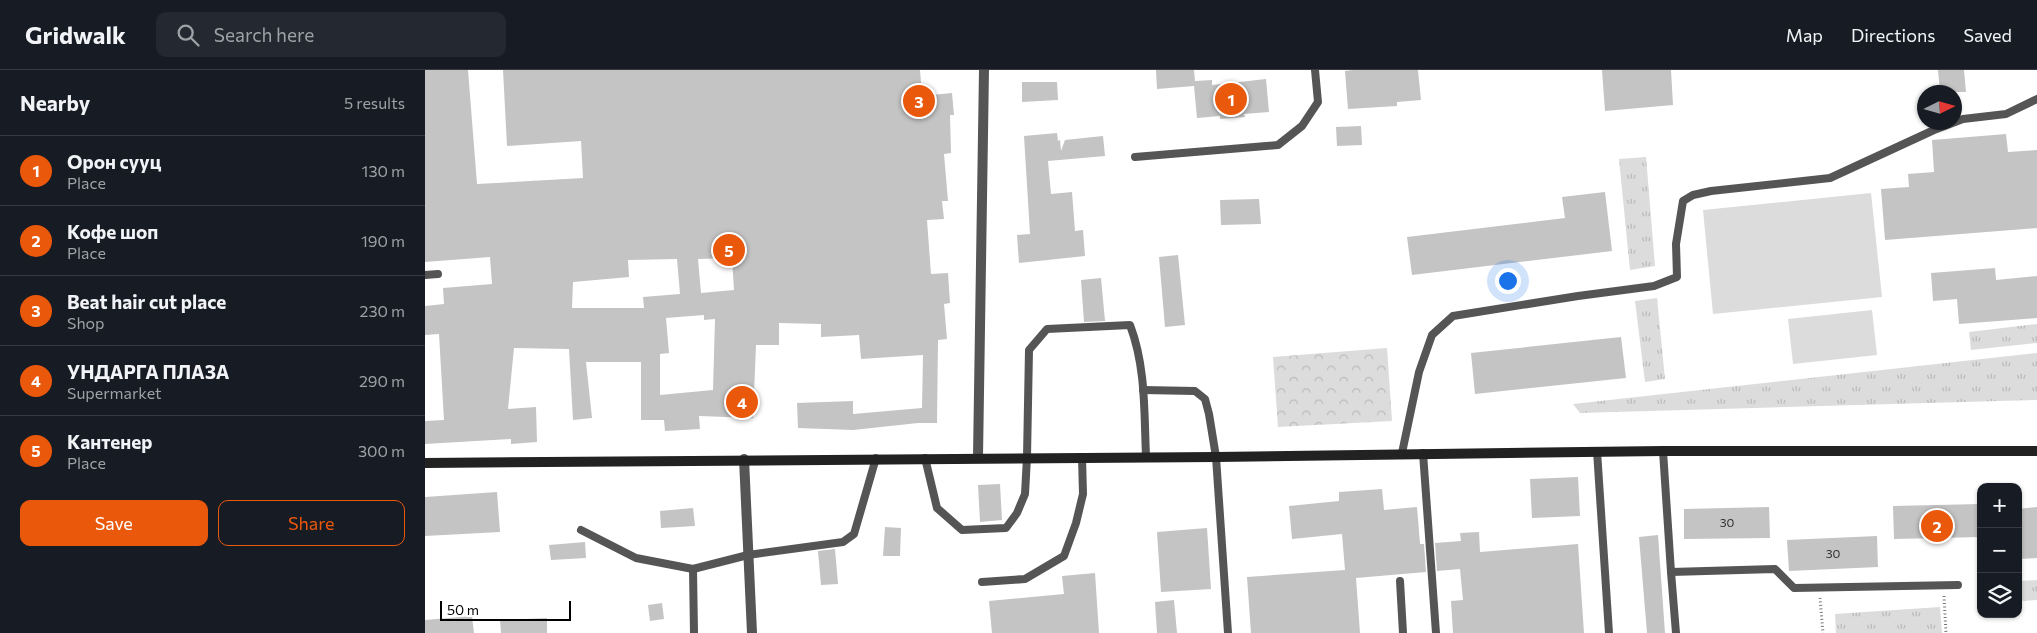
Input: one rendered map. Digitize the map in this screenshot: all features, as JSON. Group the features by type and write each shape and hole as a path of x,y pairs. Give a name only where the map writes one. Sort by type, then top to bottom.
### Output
{"street":[{"path":"978,458 984,70"},
{"path":"425,463 744,459 1216,457 1597,451 2037,451"},
{"path":"744,459 752,633"}],"lane":[{"path":"1135,157 1278,145 1302,126 1318,102 1315,70"},
{"path":"1401,453 1419,372 1432,335 1453,316 1654,286 1677,277 1677,244 1683,201 1693,195 1711,191 1830,178 1934,130 1963,120 2006,114 2037,99"},
{"path":"425,276 438,274"},
{"path":"925,458 937,508 962,530 1006,528 1017,513 1025,494 1029,350 1047,329 1130,324 1138,346 1143,390 1146,456"},
{"path":"1143,390 1195,391 1205,399 1216,457 1228,633"},
{"path":"1597,451 1609,633"},
{"path":"1663,451 1676,633"},
{"path":"1423,454 1436,633"},
{"path":"982,582 1025,579 1064,556 1076,523 1083,494 1082,457"},
{"path":"581,530 636,558 693,569 748,555 843,542 854,534 876,458"},
{"path":"693,569 694,633"},
{"path":"1671,572 1775,569 1794,588 1958,585"},
{"path":"1400,581 1403,633"}],"path":[{"path":"1943,586 1946,633"},
{"path":"1819,588 1823,633"}],"green space":[{"path":"1646,157 1655,266 1630,270 1619,159"},
{"path":"1871,193 1882,297 1713,314 1703,210"},
{"path":"1657,298 1665,379 1645,382 1635,301"},
{"path":"1872,310 1877,355 1793,364 1788,319"},
{"path":"2037,324 2037,343 1971,350 1969,332"},
{"path":"1387,348 1392,421 1278,427 1273,357"},
{"path":"2037,353 2037,400 1580,413 1573,404"},
{"path":"2037,580 2037,600 2022,601 2022,581"},
{"path":"1940,607 1942,633 1836,633 1835,614"}],"building":[{"path":"425,70 468,70 477,184 583,178 581,141 507,146 503,70 920,70 922,96 952,93 954,115 950,115 951,153 944,154 948,201 942,201 944,219 927,220 931,274 948,273 950,303 944,304 947,339 938,340 937,423 918,423 853,430 798,428 797,403 853,401 853,414 922,408 923,355 861,359 859,335 821,337 821,324 779,323 779,345 756,345 753,418 699,416 700,429 665,431 664,420 641,420 641,362 586,362 592,418 573,420 569,349 514,348 508,409 536,407 537,442 511,444 511,439 425,444 425,421 444,420 439,334 425,335 425,306 444,304 443,288 492,284 490,257 425,262","holes":["732,258 734,290 701,293 698,259","677,259 680,294 643,297 644,308 572,308 573,282 629,277 628,260","704,315 704,320 715,319 713,390 660,395 660,354 669,353 666,318"]},
{"path":"1156,70 1194,70 1195,81 1212,80 1212,85 1266,79 1269,112 1244,114 1245,117 1220,119 1220,116 1197,118 1194,86 1157,89"},
{"path":"1418,70 1421,100 1397,102 1397,106 1348,109 1345,71"},
{"path":"1602,70 1671,70 1673,105 1605,111"},
{"path":"1938,70 1964,70 1966,92 1962,92 1962,85 1939,85"},
{"path":"1022,82 1057,82 1058,100 1022,102"},
{"path":"1361,126 1362,145 1337,146 1336,127"},
{"path":"1057,133 1061,151 1065,140 1103,136 1105,156 1048,161 1051,194 1072,192 1075,231 1083,230 1085,256 1019,263 1017,235 1030,234 1024,136"},
{"path":"2006,134 2008,152 2037,150 2037,228 1885,240 1881,189 1909,187 1908,174 1934,172 1932,140"},
{"path":"1605,192 1612,251 1412,275 1407,237 1565,218 1562,197"},
{"path":"1259,199 1261,224 1221,225 1220,200"},
{"path":"1178,255 1185,325 1165,327 1159,257"},
{"path":"1995,268 1996,280 2037,276 2037,318 1959,324 1957,299 1933,301 1931,273"},
{"path":"1101,278 1105,321 1084,322 1081,280"},
{"path":"1621,337 1626,378 1475,394 1471,353"},
{"path":"1578,477 1580,516 1532,518 1530,479"},
{"path":"1000,484 1002,520 980,522 978,485"},
{"path":"1382,489 1384,510 1417,507 1420,544 1424,544 1426,572 1356,578 1360,633 1251,633 1247,577 1345,570 1342,534 1292,539 1289,506 1339,501 1339,492"},
{"path":"497,492 500,532 425,536 425,497"},
{"path":"1977,504 1977,537 1894,539 1893,506"},
{"path":"1769,507 1770,538 1684,539 1684,509"},
{"path":"2037,507 2037,558 2022,559 2022,509"},
{"path":"693,508 695,526 661,528 660,511"},
{"path":"885,527 901,528 900,556 883,556"},
{"path":"1207,528 1211,589 1161,592 1157,532"},
{"path":"1479,532 1480,552 1578,544 1584,633 1453,633 1451,601 1463,600 1460,569 1437,571 1435,543 1461,541 1460,533"},
{"path":"1658,535 1665,633 1647,633 1639,537"},
{"path":"1877,536 1878,567 1789,571 1787,540"},
{"path":"585,542 586,558 551,560 549,545"},
{"path":"835,549 838,584 821,585 818,551"},
{"path":"1095,573 1099,633 992,633 989,601 1064,594 1062,576"},
{"path":"1174,600 1177,633 1157,633 1155,602"},
{"path":"662,603 664,619 650,621 648,605"},
{"path":"472,616 474,633 425,633 425,620"},
{"path":"547,618 547,633 501,633 500,620"}],"place":[{"name":"Орон сууц","path":"1231,99"},
{"name":"Beat hair cut place","path":"919,101"},
{"name":"Кантенер","path":"729,250"},
{"name":"УНДАРГА ПЛАЗА","path":"742,402"},
{"name":"Кофе шоп","path":"1937,526"}]}
